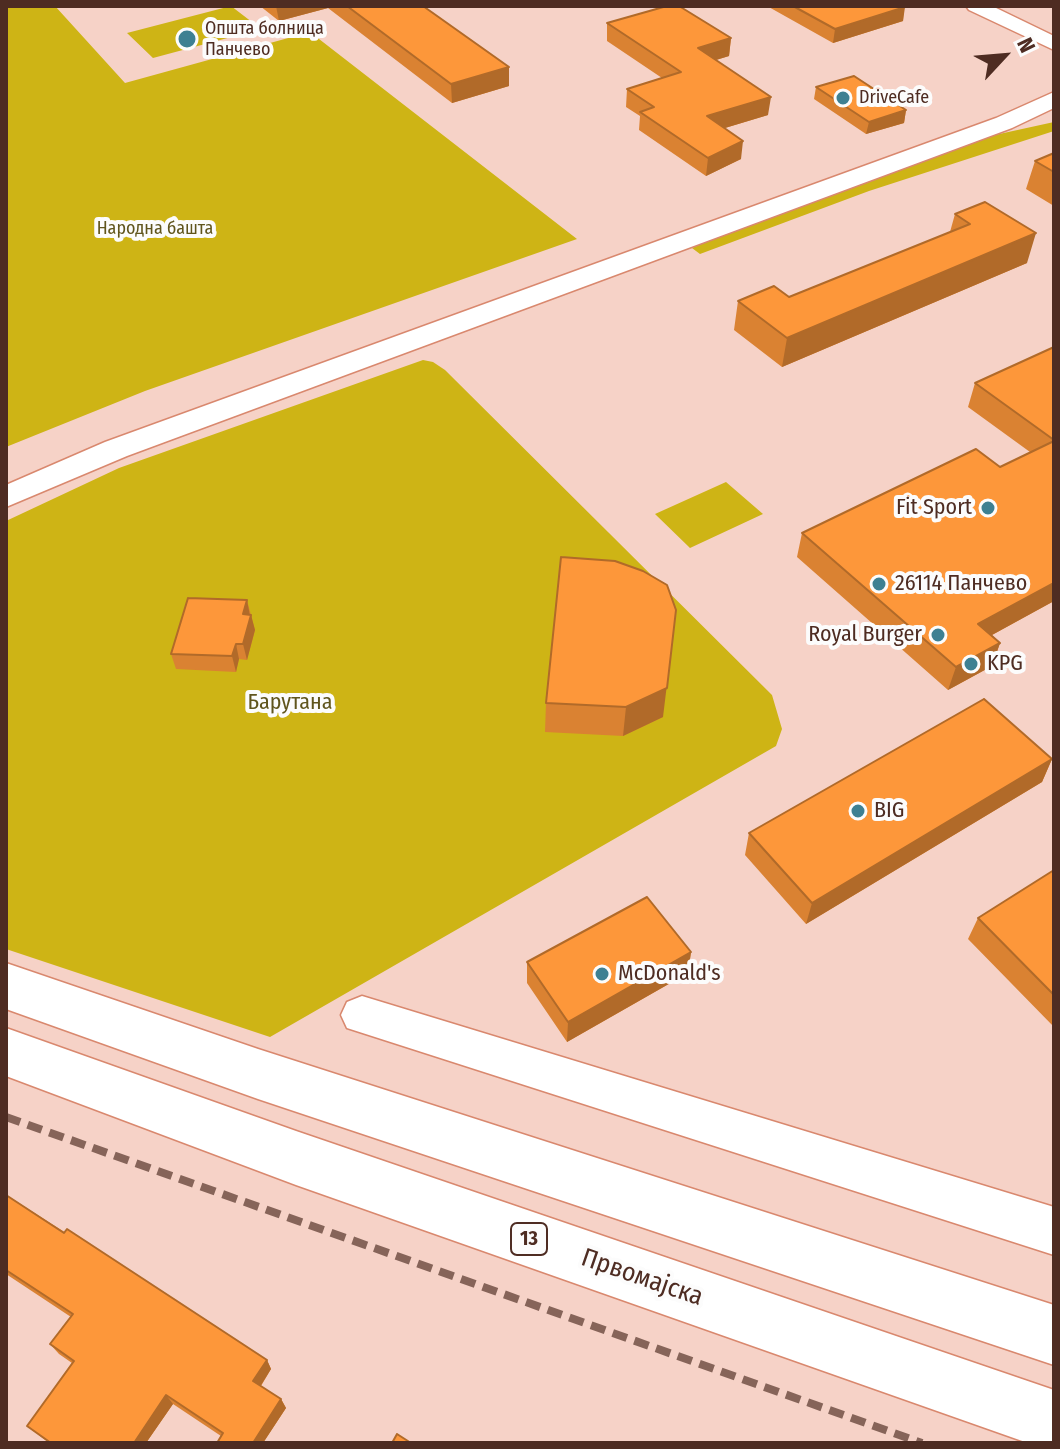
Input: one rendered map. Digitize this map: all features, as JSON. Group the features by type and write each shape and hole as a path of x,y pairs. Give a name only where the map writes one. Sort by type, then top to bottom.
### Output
{"main road":[{"path":"6,986 258,1074 1054,1335"},
{"name":"Првомајска","path":"6,1052 296,1158 1054,1421"}],"street":[{"path":"976,6 1018,32 1031,48 1053,61"},
{"path":"999,19 1053,61"},
{"path":"6,497 116,449 1039,112 1053,61"},
{"path":"362,1015 1054,1231"}],"green space":[{"name":"Народна башта","path":"6,6 55,6 125,83 310,32 577,239 145,391 6,447"},
{"path":"231,6 261,29 153,58 127,33"},
{"path":"1054,122 1054,131 869,191 700,254 692,248 796,204 981,138"},
{"name":"Барутана","path":"423,360 445,370 772,695 782,729 776,746 270,1037 6,949 6,521 119,468"},
{"path":"726,482 763,514 690,548 655,514"}],"building":[{"path":"347,6 423,6 509,67 451,84"},
{"path":"667,6 679,6 731,38 698,48 771,97 707,116 743,141 708,158 640,112 654,107 627,89 681,72 607,23"},
{"path":"793,6 904,6 905,7 835,29"},
{"path":"854,76 906,110 869,122 816,87"},
{"path":"1054,153 1054,172 1035,161"},
{"path":"985,202 1036,233 787,338 738,301 774,286 789,297 970,224 955,214"},
{"path":"1054,347 1054,440 975,383"},
{"path":"1054,441 1054,583 978,624 1000,643 956,667 802,533 976,449 1000,467"},
{"path":"561,557 615,561 643,571 667,585 676,610 667,688 626,707 546,703"},
{"path":"188,598 247,600 243,614 251,615 243,644 236,644 232,656 171,654"},
{"path":"984,699 1052,759 812,903 749,833"},
{"path":"1054,870 1054,995 978,918"},
{"path":"647,897 691,952 568,1022 527,962"},
{"path":"6,1195 64,1233 67,1229 267,1360 253,1381 281,1399 253,1443 217,1443 223,1433 166,1395 134,1443 51,1443 27,1426 74,1361 50,1344 73,1314 6,1270"},
{"path":"397,1434 411,1443 392,1443"}],"railway":[{"path":"6,1117 922,1443"}],"place":[{"name":"Општа болница Панчево","path":"187,39"},
{"name":"DriveCafe","path":"843,98"},
{"name":"Fit Sport","path":"988,508"},
{"name":"26114 Панчево","path":"879,584"},
{"name":"Royal Burger","path":"938,635"},
{"name":"KPG","path":"971,664"},
{"name":"BIG","path":"858,811"},
{"name":"McDonald's","path":"602,974"}]}
